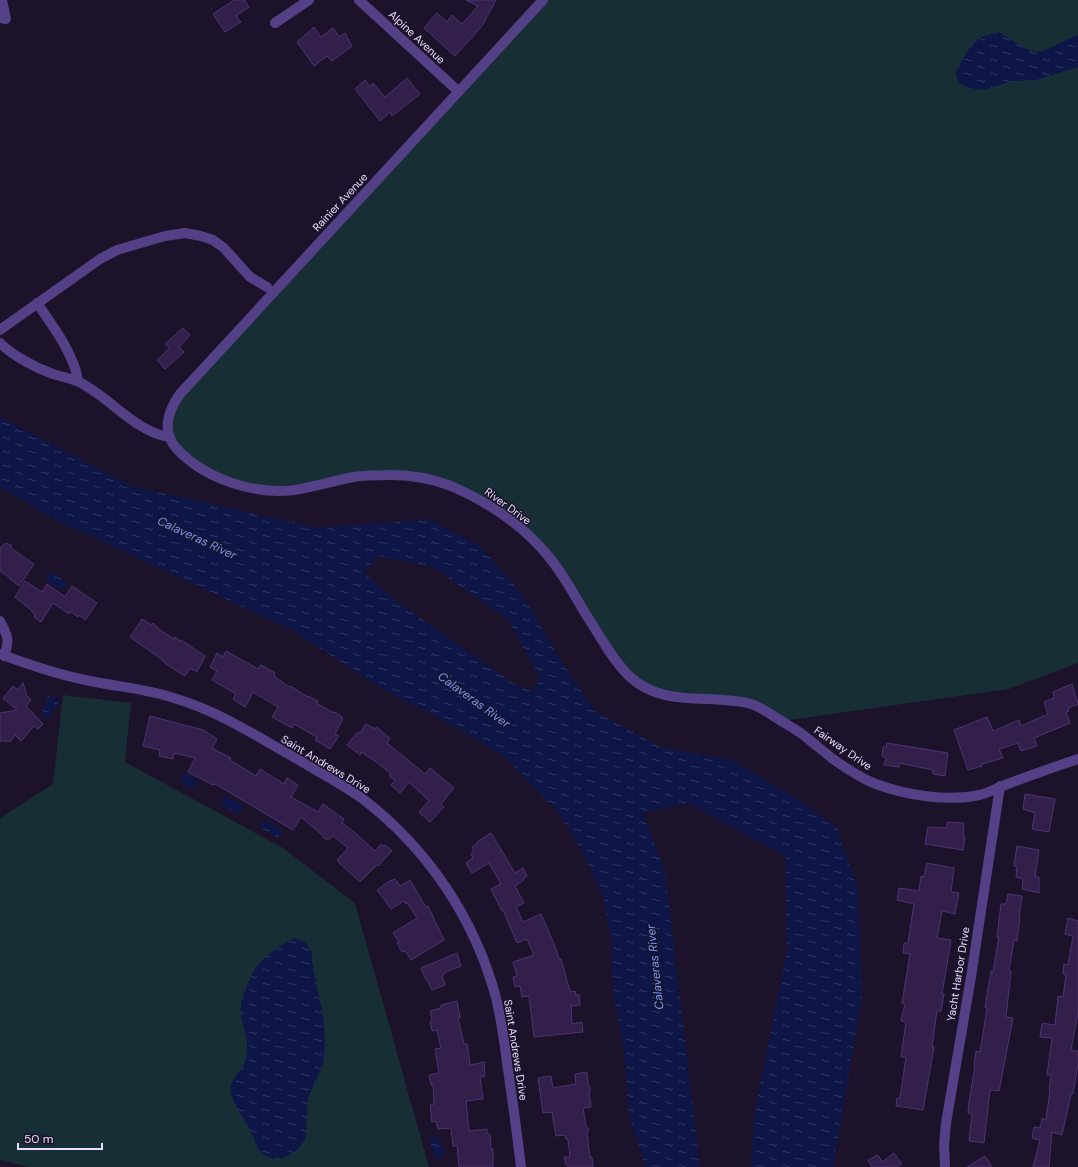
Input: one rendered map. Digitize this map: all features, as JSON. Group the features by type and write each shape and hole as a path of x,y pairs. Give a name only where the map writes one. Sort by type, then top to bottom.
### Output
{"street":[{"path":"2,0 3,18"},
{"path":"275,24 309,0"},
{"name":"Alpine Avenue","path":"359,0 458,91"},
{"name":"Rainier Avenue","path":"169,432 168,416 173,404 180,394 543,0"},
{"path":"0,330 100,259 117,250 165,236 185,233 214,240 224,248 250,277 267,287"},
{"path":"37,303 74,363 78,381"},
{"path":"0,343 12,353 35,366 52,374 78,381 134,421 162,436 169,432"},
{"name":"River Drive","path":"169,432 173,445 192,463 225,480 255,488 294,490 354,477 404,475 444,483 471,494 515,524 549,557 566,581 611,654 631,678 641,685 662,695 676,698 716,699 750,704 763,709 782,721"},
{"path":"0,621 8,635 8,644 2,655"},
{"name":"Saint Andrews Drive","path":"2,655 74,678 150,692 202,707 335,781 386,818 409,840 448,890 464,917 487,968 503,1029 521,1167"},
{"name":"Fairway Drive","path":"782,721 806,737 853,773 877,785 909,793 944,797 978,795 991,792 1000,786 1078,759"},
{"name":"Yacht Harbor Drive","path":"945,1167 944,1145 946,1123 971,977 1000,786"}],"green space":[{"path":"543,0 1078,0 1078,663 1009,689 782,721 750,704 676,698 641,685 611,654 549,557 471,495 404,475 255,488 205,470 173,445 168,416 180,394"},
{"path":"63,695 131,703 125,762 283,848 355,903 429,1167 29,1167 0,1160 0,818 53,784"}],"water":[{"path":"999,32 1032,52 1043,51 1078,35 1078,67 1036,80 1013,81 983,90 968,88 958,82 956,72 971,46 983,37"},
{"name":"Calaveras River","path":"0,417 131,486 318,528 428,519 480,546 523,595 560,659 595,711 660,747 732,760 799,800 837,828 858,889 862,997 833,1167 751,1167 754,1115 787,950 785,856 689,803 643,813 665,872 700,1167 645,1167 629,1116 624,1050 613,992 611,938 603,896 582,851 559,813 505,757 454,726 384,690 290,629 54,519 0,487","holes":["378,556 433,567 508,620 540,678 533,692 513,683 395,600 364,573"]},
{"path":"50,572 54,575 57,574 67,583 65,587 60,589 54,584 49,584 46,578"},
{"path":"48,695 60,700 49,719 41,715"},
{"path":"189,774 193,777 198,785 191,788 186,787 181,777 181,775"},
{"path":"225,795 244,806 239,815 220,804"},
{"path":"264,821 269,823 273,821 274,825 280,828 283,833 276,837 260,828 260,824"},
{"path":"295,938 306,943 312,953 312,962 324,1021 325,1048 322,1068 308,1097 306,1137 299,1148 293,1153 274,1159 268,1157 258,1149 250,1129 235,1104 231,1093 231,1085 245,1062 246,1057 247,1041 241,1014 241,1003 251,976 266,956 283,944"},
{"path":"436,1136 445,1152 443,1157 440,1158 436,1158 430,1143 431,1137"}],"building":[{"path":"234,0 244,0 249,7 236,16 241,22 225,32 213,14"},
{"path":"466,0 496,0 482,26 455,56 424,28 437,13 447,22 452,15 462,24 478,6"},
{"path":"314,27 321,37 333,28 339,37 345,33 352,46 332,61 327,56 314,66 297,42"},
{"path":"407,78 420,94 392,116 390,112 380,121 355,89 365,80 370,87 373,83 385,97"},
{"path":"183,328 190,335 179,347 184,352 165,369 157,360 170,348 165,344"},
{"path":"6,543 11,545 11,548 34,564 19,586 0,571 0,548"},
{"path":"25,581 42,592 47,584 65,597 72,586 97,603 85,620 79,615 78,617 70,611 69,614 53,603 41,622 34,617 35,615 32,611 15,597"},
{"path":"142,619 152,625 153,623 174,639 175,637 181,642 181,640 205,656 197,672 190,668 185,676 166,664 130,637"},
{"path":"226,651 258,669 261,665 275,673 274,676 289,687 290,686 318,701 316,703 334,713 335,712 343,718 335,734 339,736 330,749 315,740 317,737 294,724 292,728 272,717 278,707 253,692 245,707 233,699 236,694 212,680 217,671 210,667 217,653 223,657"},
{"path":"23,683 27,696 31,700 26,706 43,724 38,729 34,726 21,741 15,735 11,741 0,741 0,713 17,710 3,698 13,686 18,690"},
{"path":"1072,684 1078,704 1068,708 1069,711 1066,712 1070,723 1034,738 1037,746 1021,751 1018,743 999,749 1003,758 968,770 954,730 987,717 993,731 1019,720 1021,726 1048,714 1044,702 1054,698 1053,692"},
{"path":"150,716 203,730 217,739 212,748 231,758 230,760 256,776 260,769 284,784 287,778 298,785 291,797 318,812 323,804 344,819 342,823 375,851 381,844 383,846 385,845 392,851 360,882 338,862 339,861 337,860 348,848 333,836 330,839 325,839 301,817 293,830 217,785 213,785 188,772 195,758 174,753 173,759 159,756 160,750 143,746"},
{"path":"366,724 375,729 376,727 390,738 387,743 425,774 430,768 454,788 441,804 444,807 430,822 419,812 429,801 409,782 400,793 391,785 395,780 389,776 391,774 375,761 361,752 360,755 347,745 358,732 360,733"},
{"path":"887,743 948,753 945,776 933,774 933,770 899,763 899,767 884,765 886,758 882,756 883,747 886,747"},
{"path":"1025,794 1055,799 1049,832 1032,829 1035,813 1023,809"},
{"path":"947,822 964,823 963,835 965,836 963,850 925,844 928,827 947,828"},
{"path":"491,833 515,873 523,868 527,876 515,886 524,903 516,907 523,922 541,914 559,959 561,959 570,992 575,991 576,995 579,995 580,1005 571,1006 572,1024 582,1022 583,1032 534,1037 529,996 522,997 520,986 515,987 513,977 517,976 513,962 534,955 527,939 517,943 503,910 502,911 491,889 501,884 489,863 472,873 466,863 473,858 471,854 474,852 472,847"},
{"path":"1017,846 1039,850 1035,877 1039,877 1039,893 1022,889 1023,879 1016,877 1017,867 1014,866"},
{"path":"927,863 954,868 951,892 959,893 955,914 942,911 937,938 951,940 942,994 944,994 941,1011 937,1011 932,1047 934,1047 923,1110 896,1106 897,1098 900,1098 906,1057 901,1057 906,1022 901,1021 905,1004 902,1003 910,954 903,953 904,943 908,943 914,904 897,900 899,888 919,891 921,876 924,877"},
{"path":"395,879 400,886 410,880 426,907 428,906 444,940 411,960 405,951 402,952 397,943 399,942 393,933 417,918 407,902 406,904 404,901 391,909 377,890"},
{"path":"1008,894 1022,896 1017,941 1014,940 1009,970 1011,971 1006,1017 1013,1018 999,1091 990,1090 984,1143 969,1141 972,1114 968,1113 969,1102 976,1051 980,1052 987,1008 985,1007 999,937 997,937 1001,904 1006,904"},
{"path":"1068,918 1078,921 1078,1013 1071,1050 1078,1051 1078,1064 1073,1094 1071,1094 1062,1135 1052,1132 1049,1167 1033,1167 1040,1140 1032,1138 1034,1127 1040,1128 1042,1119 1046,1119 1051,1075 1047,1075 1052,1038 1040,1037 1042,1023 1055,1025 1058,996 1063,997 1066,975 1063,974 1064,964 1068,965 1073,936 1065,934"},
{"path":"457,953 461,966 446,972 442,976 445,985 432,990 421,968"},
{"path":"457,1001 460,1018 458,1018 464,1044 467,1044 470,1065 484,1062 485,1076 480,1077 483,1099 466,1101 469,1131 487,1129 487,1133 490,1135 491,1149 493,1149 493,1167 459,1167 457,1146 453,1146 451,1128 438,1129 436,1121 432,1122 430,1105 434,1104 433,1084 431,1085 429,1075 439,1073 435,1049 441,1048 437,1030 432,1031 430,1011 441,1008 441,1005"},
{"path":"587,1072 588,1085 590,1087 589,1093 591,1107 583,1108 586,1126 589,1130 587,1132 590,1157 592,1157 593,1167 568,1167 564,1157 570,1157 568,1139 566,1139 565,1135 556,1136 552,1112 543,1113 538,1078 551,1076 553,1088 576,1084 575,1074"},
{"path":"894,1153 902,1164 896,1167 872,1167 868,1160 878,1155 882,1162"},
{"path":"985,1156 992,1167 967,1167"}]}
